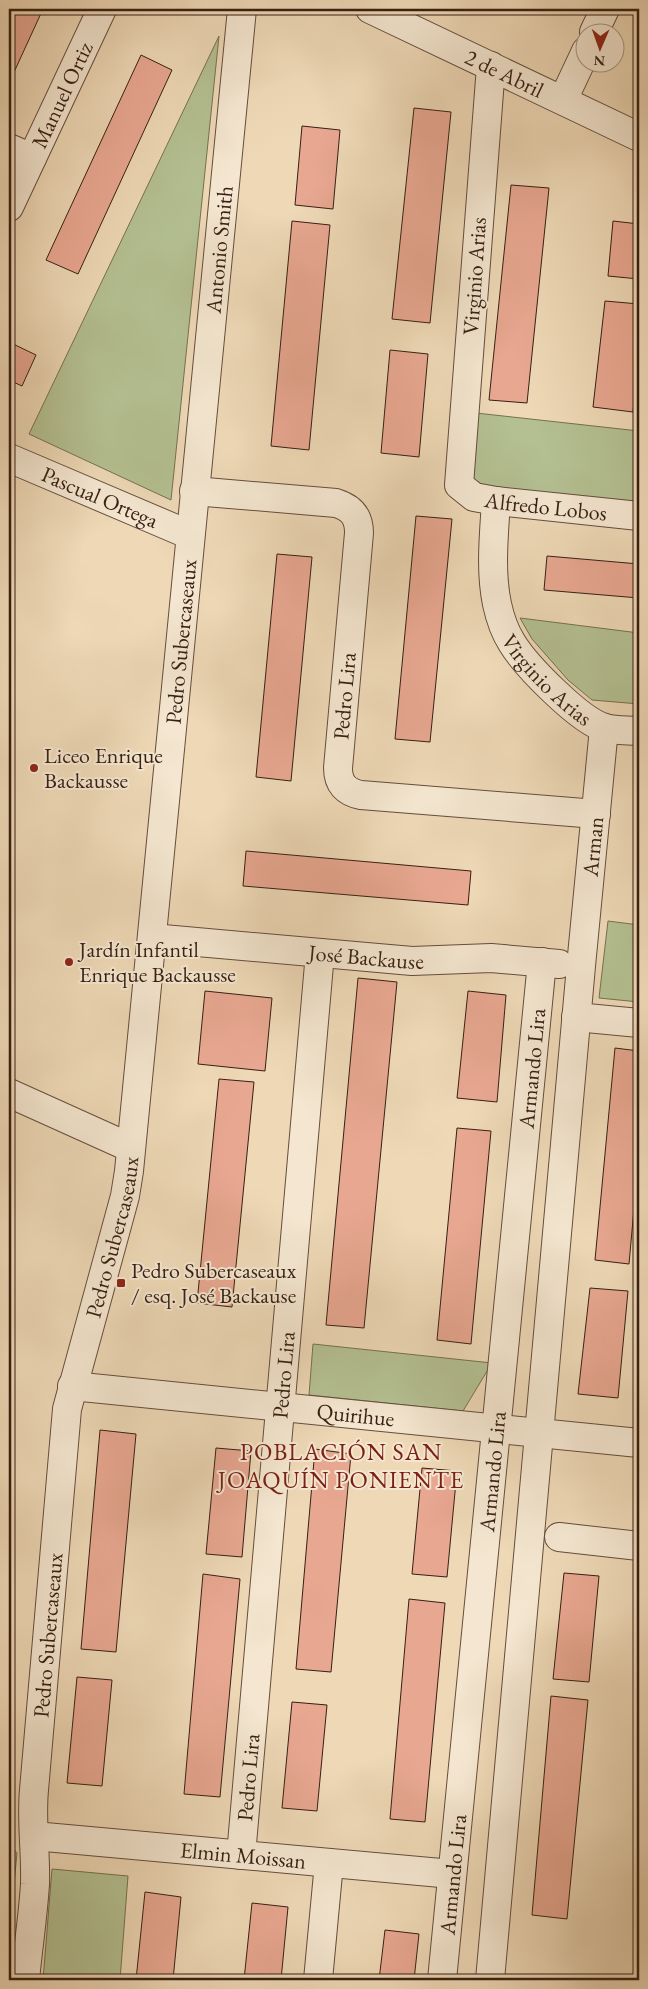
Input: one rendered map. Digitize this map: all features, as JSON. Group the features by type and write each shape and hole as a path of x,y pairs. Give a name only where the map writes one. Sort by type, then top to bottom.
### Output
{"street":[{"name":"Manuel Ortiz","path":"9,207 20,153 102,9"},
{"name":"Antonio Smith","path":"194,491 242,9"},
{"path":"599,22 605,9"},
{"name":"2 de Abril","path":"386,12 491,66 639,137"},
{"name":"Virginio Arias","path":"459,485 491,66"},
{"path":"563,100 576,72"},
{"name":"Pascual Ortega","path":"9,458 190,535"},
{"name":"Alfredo Lobos","path":"459,485 474,497 496,501 639,516"},
{"name":"Pedro Subercaseaux","path":"25,1980 35,1885 32,1813 63,1439 72,1386 125,1196 152,938 194,491"},
{"name":"Pedro Lira","path":"194,491 336,503 347,506 355,513 360,533 338,768 338,778 344,787 352,793 361,795 596,814"},
{"name":"Virginio Arias","path":"496,501 494,564 497,603 512,644 543,681 584,715 604,728"},
{"path":"604,728 639,731"},
{"name":"Arman","path":"581,966 604,728"},
{"name":"José Backause","path":"152,938 412,961 491,958 581,966"},
{"name":"Pedro Lira","path":"241,1855 320,953"},
{"name":"Armando Lira","path":"442,1980 542,962"},
{"name":"Armando Lira","path":"490,1980 581,966"},
{"path":"576,1017 639,1023"},
{"path":"9,1093 131,1148"},
{"name":"Quirihue","path":"72,1386 639,1443"},
{"path":"559,1537 639,1546"},
{"name":"Elmin Moissan","path":"34,1836 452,1874"},
{"path":"318,1980 329,1863"}],"green space":[{"path":"219,36 171,500 29,434"},
{"path":"476,413 639,431 639,511 468,495"},
{"path":"520,618 639,633 639,704 592,700 568,680 532,639"},
{"path":"608,921 639,925 639,1002 599,998"},
{"path":"313,1344 492,1363 463,1411 309,1395"},
{"path":"9,1844 17,1853 9,1936"},
{"path":"52,1869 128,1876 120,1980 43,1980"}],"building":[{"path":"9,9 43,9 9,83"},
{"path":"141,55 172,70 78,274 46,260"},
{"path":"414,108 451,112 430,323 392,319"},
{"path":"302,126 340,130 333,209 295,205"},
{"path":"511,185 549,188 527,403 489,400"},
{"path":"292,221 330,225 309,450 271,446"},
{"path":"613,221 639,224 639,279 608,276"},
{"path":"605,301 639,304 639,345 633,412 593,407"},
{"path":"9,342 36,355 22,386 9,380"},
{"path":"390,350 428,354 419,457 381,453"},
{"path":"416,516 452,519 430,742 395,739"},
{"path":"277,554 312,557 291,781 256,777"},
{"path":"547,556 639,564 639,598 544,590"},
{"path":"246,851 471,871 468,905 243,886"},
{"path":"358,978 397,982 364,1328 326,1325"},
{"path":"205,991 272,998 265,1071 198,1064"},
{"path":"468,991 506,995 497,1102 457,1098"},
{"path":"615,1048 639,1051 639,1153 629,1264 595,1260"},
{"path":"219,1079 254,1082 232,1307 197,1303"},
{"path":"457,1128 491,1131 471,1344 437,1340"},
{"path":"590,1288 628,1291 618,1398 578,1394"},
{"path":"100,1430 136,1434 116,1652 81,1649"},
{"path":"216,1448 251,1451 242,1557 206,1554"},
{"path":"315,1449 351,1454 331,1672 296,1669"},
{"path":"422,1468 457,1471 447,1577 412,1574"},
{"path":"564,1573 599,1576 589,1682 553,1679"},
{"path":"203,1574 240,1579 220,1797 184,1794"},
{"path":"409,1599 445,1603 425,1822 390,1819"},
{"path":"77,1677 112,1680 102,1786 67,1783"},
{"path":"551,1696 588,1700 567,1919 532,1915"},
{"path":"292,1702 327,1705 317,1811 282,1808"},
{"path":"145,1892 181,1897 173,1980 136,1980"},
{"path":"252,1903 288,1907 281,1980 244,1980"},
{"path":"385,1930 419,1934 414,1980 379,1980"}],"place":[{"name":"Liceo Enrique Backausse","path":"34,768"},
{"name":"Jardín Infantil Enrique Backausse","path":"69,962"},
{"name":"Pedro Subercaseaux / esq. José Backause","path":"121,1283"}],"district":[{"name":"POBLACIÓN SAN JOAQUÍN PONIENTE","path":"341,1466"}]}
